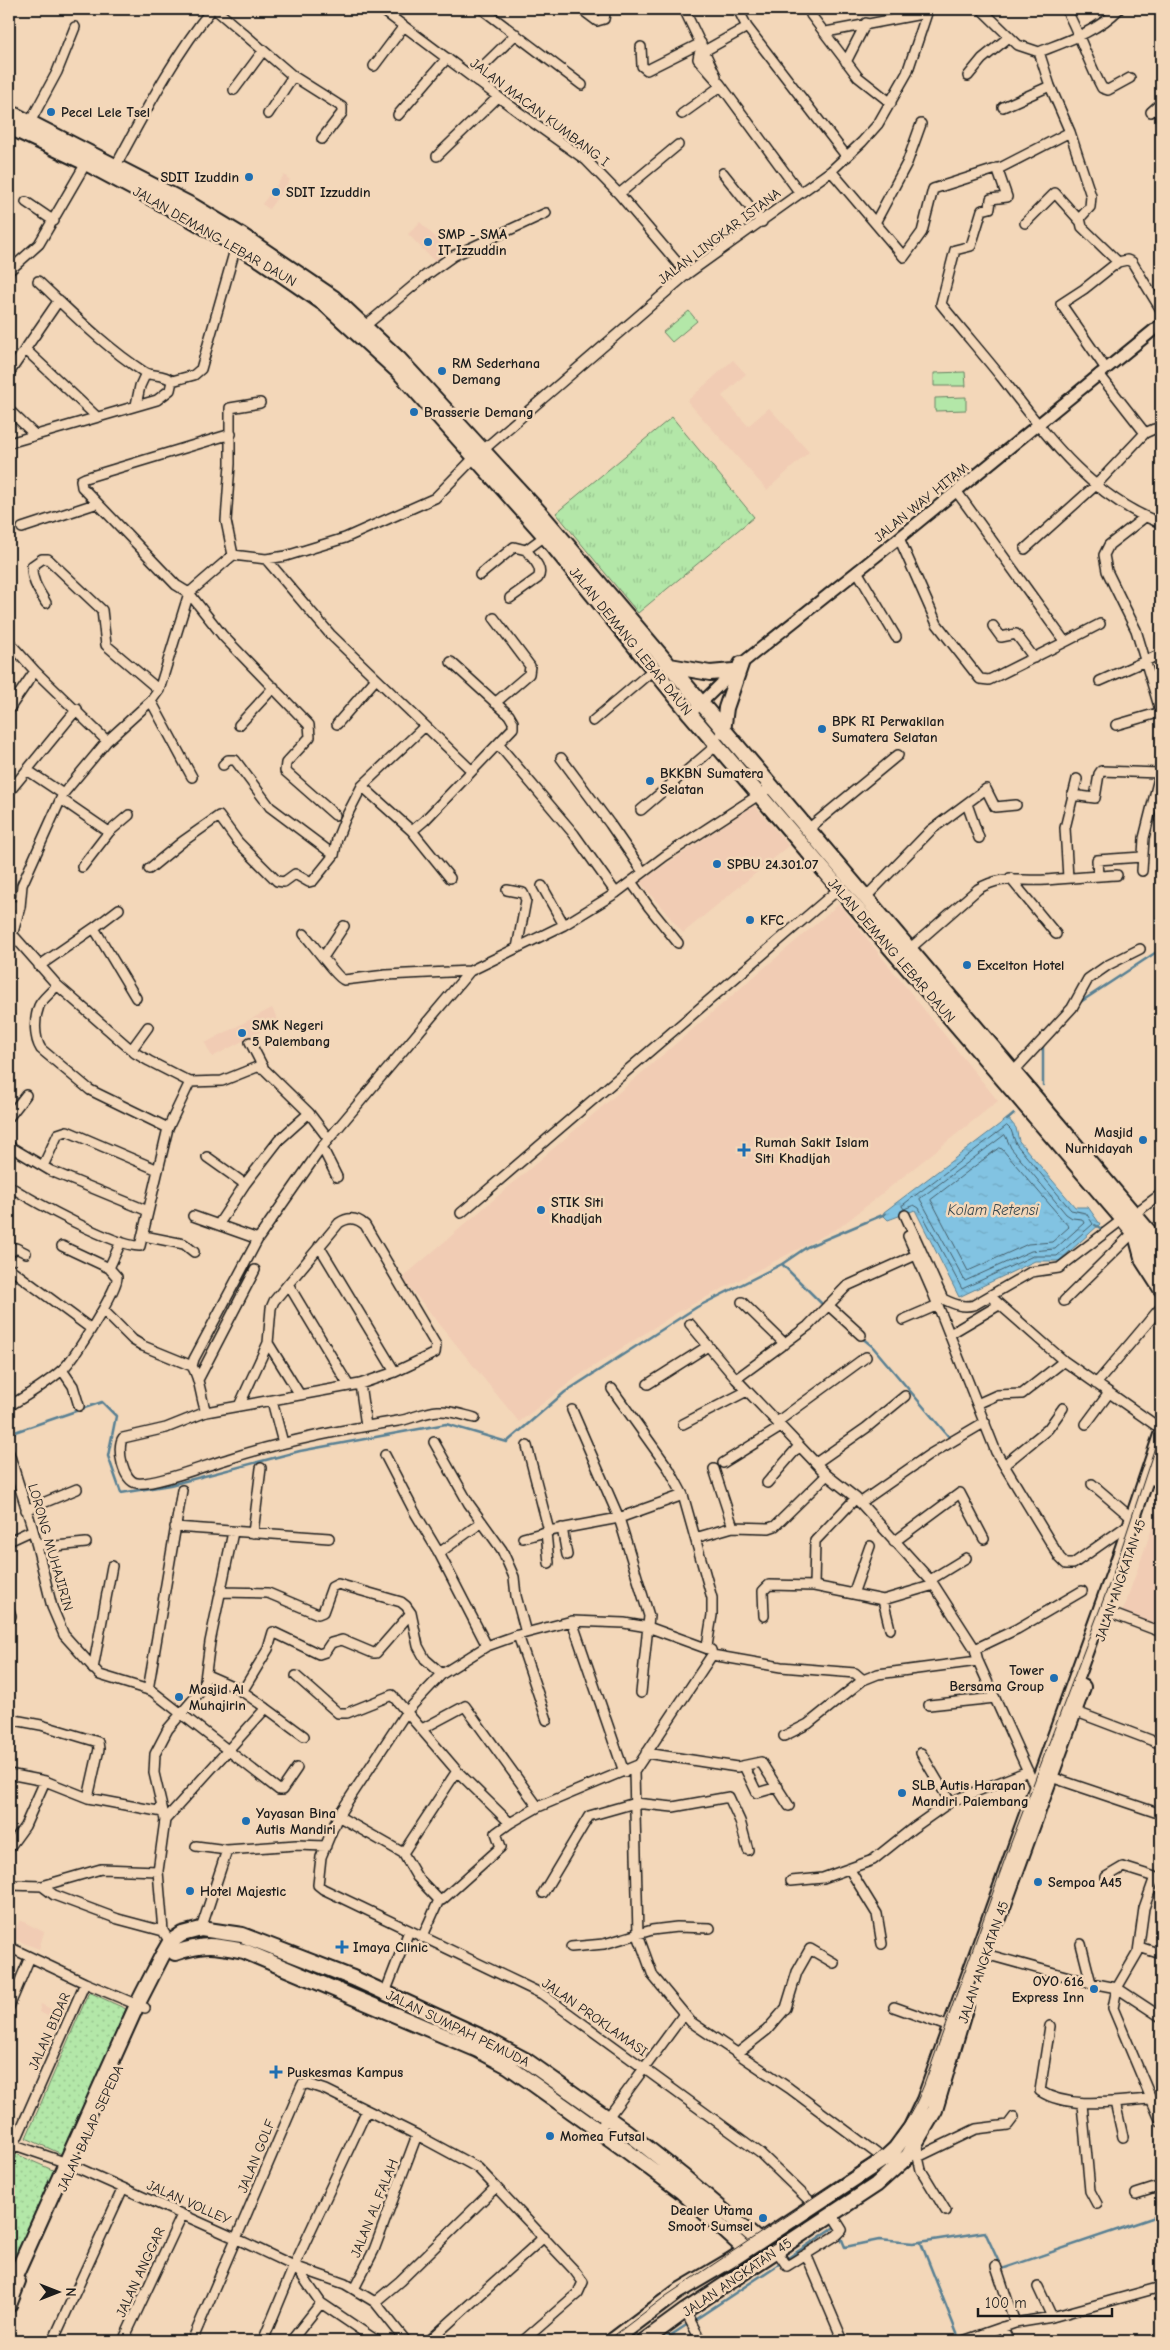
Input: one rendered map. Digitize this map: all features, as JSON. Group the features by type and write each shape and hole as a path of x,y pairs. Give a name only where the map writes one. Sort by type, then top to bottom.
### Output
{"main road":[{"name":"JALAN DEMANG LEBAR DAUN","path":"9,112 30,122 296,284 356,331 399,372 479,454 670,666 701,704 721,738 766,791 840,888 904,953 1014,1071 1076,1147 1128,1216 1135,1233 1161,1264"},
{"name":"JALAN DEMANG LEBAR DAUN","path":"9,127 86,163 193,206 241,235 334,298 416,376 690,714 721,738"},
{"path":"670,666 710,673 737,667 726,708 721,738"},
{"name":"JALAN DEMANG LEBAR DAUN","path":"766,791 807,830 865,898 904,953 1128,1216 1161,1246"},
{"path":"1135,1233 1143,1261 1161,1289"},
{"name":"JALAN ANGKATAN 45","path":"612,2341 676,2292 730,2261 868,2171 895,2149 918,2114 1132,1521 1161,1435"},
{"name":"JALAN ANGKATAN 45","path":"646,2341 757,2264 782,2259 832,2214 876,2186 908,2156 930,2122 938,2103 965,2009 1051,1777 1108,1612 1157,1482 1161,1459"},
{"name":"JALAN SUMPAH PEMUDA","path":"169,1942 182,1934 201,1929 249,1938 385,1993 484,2038 528,2061 608,2118 684,2177 759,2242"},
{"name":"JALAN SUMPAH PEMUDA","path":"169,1942 215,1945 244,1951 478,2050 508,2066 682,2192 746,2250"},
{"name":"JALAN BALAP SEPEDA","path":"9,2305 141,2006 158,1978 169,1942"},
{"name":"JALAN BALAP SEPEDA","path":"9,2290 70,2164"},
{"path":"868,2171 876,2186"},
{"path":"730,2261 747,2259 757,2264"}],"street":[{"path":"112,172 156,92 196,28 213,9 293,76 344,109 322,138"},
{"name":"JALAN MACAN KUMBANG I","path":"381,9 472,78 586,160 619,194 687,274"},
{"path":"482,9 582,85"},
{"path":"581,9 595,21 600,21 604,19 606,9"},
{"path":"684,9 720,85 800,193"},
{"path":"738,9 747,27 847,157"},
{"path":"981,9 1018,45 1039,52 1102,24 1120,9"},
{"path":"1066,9 1080,35 1092,70 1102,88 1108,90 1130,78"},
{"name":"JALAN LINGKAR ISTANA","path":"233,555 266,559 286,556 345,538 423,505 444,491 479,454 687,274 831,171 878,124 891,103 907,73 927,12 866,23"},
{"path":"811,15 826,32 846,62 866,85 891,103"},
{"path":"826,32 866,23"},
{"path":"846,62 866,23"},
{"path":"374,66 404,26"},
{"path":"30,122 57,72 75,27"},
{"path":"641,47 642,66 647,70 747,27"},
{"path":"472,78 516,34"},
{"path":"968,76 982,59 1009,37"},
{"path":"234,90 263,51"},
{"path":"1039,52 1050,86 1070,132 1092,201 1089,209 1080,216 1080,221"},
{"path":"398,115 447,58"},
{"path":"268,114 293,76"},
{"path":"682,114 720,85"},
{"path":"1003,107 1050,86"},
{"path":"437,156 498,97"},
{"path":"1151,112 1161,103"},
{"path":"876,221 910,156 921,124"},
{"path":"831,171 876,221 904,256 922,232 934,189 994,168 1070,132"},
{"path":"619,194 678,145"},
{"path":"9,271 39,244 86,163"},
{"path":"994,168 1007,197 991,200 990,208 982,210 971,246 956,249 941,304 1037,424 1074,466 1127,508 1161,523"},
{"path":"723,173 762,222"},
{"path":"1025,223 1055,193 1080,221 1082,227 1118,262"},
{"path":"26,202 54,221"},
{"path":"365,326 424,276 453,256 546,213"},
{"path":"38,281 92,332 146,374 160,374 172,381 194,375 201,368 236,246"},
{"path":"1145,433 1103,372 1061,304 1118,262 1127,260 1132,262 1161,310"},
{"path":"9,373 59,300"},
{"name":"JALAN WAY HITAM","path":"690,714 737,667 957,492 1037,424 1161,324"},
{"path":"25,349 97,417"},
{"path":"136,405 140,386 146,374"},
{"path":"9,443 165,396 170,390 172,381"},
{"path":"9,947 20,908 22,885 62,796 108,741 151,701 160,690 189,593 233,555 226,521 231,434 230,408 260,403"},
{"path":"9,410 35,435"},
{"path":"1025,549 1096,485 1145,433 1154,429 1161,429"},
{"path":"231,434 85,478 81,480 82,487 95,504 176,585 189,593 223,636 307,722 311,731 310,738 286,763 285,771 335,814"},
{"path":"957,492 1065,642"},
{"path":"22,528 95,504"},
{"path":"1116,725 1161,712 1146,660 1123,601 1107,571 1104,559 1106,548 1109,545 1146,518"},
{"path":"526,550 545,536"},
{"path":"899,538 938,624 980,679 989,680 1100,624"},
{"path":"480,575 514,547 526,550 540,568 540,574 538,578 510,598"},
{"path":"46,603 33,580 32,572 32,566 42,559 48,559 102,610 106,646 160,690"},
{"path":"266,559 330,634 375,680 471,770"},
{"path":"857,571 896,637"},
{"path":"494,618 530,666 529,674 495,703"},
{"path":"993,626 1002,637 1016,634 1034,658"},
{"path":"9,642 35,671 77,709 108,741"},
{"path":"1100,681 1161,654"},
{"path":"412,831 425,820 513,728 513,722 451,662"},
{"path":"593,721 653,670"},
{"path":"9,708 35,671"},
{"path":"337,724 375,680"},
{"path":"239,725 274,687"},
{"path":"151,701 192,777"},
{"path":"9,792 77,709"},
{"path":"149,869 182,842 219,816 238,842 279,882 284,882 295,874 308,882 313,881 334,855 337,839 345,819 362,786 425,726"},
{"path":"641,810 721,738"},
{"path":"498,744 574,834 616,894"},
{"path":"807,830 898,755"},
{"path":"560,758 610,824 643,872"},
{"path":"223,765 228,760 235,760 270,807 334,855"},
{"path":"27,770 109,832"},
{"path":"1072,796 1095,798 1101,771 1161,772 1157,795 1144,838 1142,871"},
{"path":"1068,878 1065,828 1077,779"},
{"path":"362,786 412,831 450,878"},
{"path":"865,898 931,830 986,789 995,807 1016,805"},
{"path":"304,934 324,956 339,978 344,980 386,975 470,971 564,925 616,894 665,856 766,791"},
{"path":"967,804 979,838"},
{"path":"82,867 109,832 128,815"},
{"path":"1098,875 1097,860 1142,857"},
{"path":"904,953 978,889 988,883 1010,878 1044,880 1117,875"},
{"path":"1010,878 1056,934"},
{"path":"632,883 648,908 678,943"},
{"path":"542,886 564,925"},
{"path":"461,1213 840,888"},
{"path":"507,890 523,893 526,900 517,948"},
{"path":"9,905 20,908"},
{"path":"39,966 119,909"},
{"path":"324,956 344,926"},
{"path":"94,928 136,998"},
{"path":"13,934 57,985 132,1049 149,1061 190,1082 222,1080 257,1067 264,1069"},
{"path":"1014,1071 1072,1008 1088,979 1108,965 1140,949"},
{"path":"192,1366 258,1239 328,1138 470,971"},
{"path":"57,985 40,1005 36,1034 36,1042 40,1049 90,1090 168,1128"},
{"path":"132,1049 148,1027"},
{"path":"250,1042 264,1069 309,1113 328,1138"},
{"path":"9,1186 37,1204 121,1242 138,1247 141,1245 144,1236 148,1211 168,1128 190,1082"},
{"path":"9,1117 26,1095"},
{"path":"218,1225 245,1184 279,1140 309,1113"},
{"path":"43,1166 58,1134 67,1131 158,1170"},
{"path":"9,1146 43,1166 148,1211"},
{"path":"322,1147 337,1177"},
{"path":"207,1157 245,1184"},
{"path":"906,1215 943,1299 960,1306 967,1306 974,1305 1031,1272 1059,1268 1128,1216 1161,1194"},
{"path":"193,1216 258,1239"},
{"path":"240,1406 268,1343 271,1308 274,1301 339,1223 355,1219 361,1222 370,1234 436,1345 435,1353 395,1372 360,1384 272,1401 206,1412 166,1428 123,1438 120,1442 120,1453 125,1472 131,1481 138,1484 178,1475 283,1443 400,1421 436,1411 448,1411 475,1418"},
{"path":"1064,1301 1135,1233"},
{"path":"144,1236 184,1244 194,1252"},
{"path":"908,1236 950,1334 996,1452 1060,1558 1066,1564 1073,1564 1132,1521 1092,1484"},
{"path":"108,1268 121,1242"},
{"path":"9,1406 40,1388 62,1370 103,1310 118,1279 108,1268 62,1246"},
{"path":"319,1246 395,1372"},
{"path":"9,1253 16,1248 26,1253"},
{"path":"736,1380 785,1344 827,1307 847,1286 916,1255"},
{"path":"9,1268 90,1328"},
{"path":"199,1378 255,1270"},
{"path":"288,1284 349,1386"},
{"path":"228,1296 238,1302"},
{"path":"990,1296 1064,1361 1161,1430"},
{"path":"742,1302 785,1344"},
{"path":"903,1320 938,1305"},
{"path":"950,1334 999,1305"},
{"path":"827,1307 861,1335"},
{"path":"1096,1384 1161,1307"},
{"path":"103,1310 138,1343 192,1366 199,1378 201,1400 206,1412"},
{"path":"690,1324 736,1380 827,1475 858,1501 932,1582 975,1649 978,1661 1035,1788"},
{"path":"268,1343 300,1395"},
{"path":"648,1384 708,1346"},
{"path":"723,1464 779,1424 866,1357"},
{"path":"978,1404 997,1395 1022,1394 1064,1361"},
{"path":"62,1370 73,1386 80,1406"},
{"path":"360,1384 366,1426"},
{"path":"612,1389 669,1470 683,1495 712,1598 712,1615 707,1646 711,1650 712,1655"},
{"path":"683,1424 747,1391"},
{"path":"1086,1424 1109,1393"},
{"path":"816,1463 866,1428 904,1396"},
{"path":"272,1401 283,1443"},
{"path":"1004,1465 1048,1429 1063,1408"},
{"path":"572,1410 619,1518 649,1616 641,1693"},
{"path":"814,1586 815,1541 858,1501 929,1454 984,1422"},
{"path":"434,1442 482,1522 502,1550 514,1576 522,1634 547,1720"},
{"path":"527,1446 548,1531 549,1563"},
{"path":"767,1482 799,1446"},
{"name":"LORONG MUHAJIRIN","path":"9,1453 33,1530 52,1607 64,1635 93,1669"},
{"path":"385,1455 487,1646"},
{"path":"253,1533 260,1468"},
{"path":"714,1469 733,1527"},
{"path":"695,1538 733,1527 769,1528 775,1526 827,1475"},
{"path":"26,1510 77,1489"},
{"path":"148,1690 182,1490"},
{"path":"894,1542 960,1493 984,1539"},
{"path":"523,1538 562,1528 619,1518 683,1495"},
{"path":"439,1553 482,1522"},
{"path":"175,1527 329,1538"},
{"path":"562,1528 568,1555"},
{"path":"9,1541 33,1530"},
{"path":"169,1942 158,1871 164,1816 154,1773 155,1754 168,1729 201,1693 207,1676 210,1642 233,1532"},
{"path":"36,1543 56,1546 86,1543"},
{"path":"853,1594 870,1546"},
{"path":"764,1616 763,1591 765,1586 814,1586 883,1600 932,1582 966,1558"},
{"path":"112,1566 93,1669 100,1676 148,1690 182,1714 279,1790 282,1790 297,1768"},
{"path":"221,1592 268,1593 318,1614 323,1612 332,1587 338,1584 401,1602 411,1613 418,1646 425,1659 442,1674"},
{"path":"975,1649 1017,1629 1082,1591"},
{"path":"883,1600 890,1629"},
{"path":"9,1610 11,1616 9,1621"},
{"path":"1108,1612 1161,1632"},
{"path":"242,1692 268,1649 273,1632 319,1654 324,1652 331,1643 342,1640 376,1653 411,1613"},
{"path":"572,1621 624,1772"},
{"name":"JALAN PROKLAMASI","path":"707,1646 648,1627 624,1623 572,1621 522,1634 487,1646 442,1674 408,1711 338,1816 321,1857 318,1885 409,1932 542,1994 760,2153 815,2206"},
{"path":"712,1655 781,1667 855,1673 863,1680"},
{"path":"712,1655 646,1753 633,1776 638,1935 653,1976 691,2022 790,2088 884,2159"},
{"path":"784,1736 808,1724 863,1680 878,1674 978,1661"},
{"path":"207,1676 242,1692 304,1736"},
{"path":"296,1676 338,1713 347,1712 389,1694 394,1696 457,1771 510,1823"},
{"path":"929,1705 995,1698"},
{"path":"422,1729 465,1706 538,1807"},
{"path":"164,1816 266,1708"},
{"path":"1074,1711 1161,1744"},
{"path":"9,1718 41,1725 98,1742 99,1750 88,1798"},
{"path":"646,1753 736,1767 762,1762 789,1806"},
{"path":"922,1753 950,1802"},
{"path":"422,1938 439,1900 442,1900 501,1847 496,1833 538,1807 639,1764"},
{"path":"744,1766 757,1793 778,1788"},
{"path":"403,1853 457,1771"},
{"path":"791,1881 823,1878 850,1870 873,1860 950,1802 1028,1771"},
{"path":"9,1774 44,1781 88,1798 164,1816"},
{"path":"1051,1777 1161,1814"},
{"path":"9,1848 25,1826 44,1781"},
{"path":"544,1893 589,1816 635,1803 673,1806 729,1797 740,1821 748,1850"},
{"path":"338,1816 403,1853 417,1877 439,1900"},
{"path":"196,1846 227,1850 296,1845 326,1846"},
{"path":"201,1929 227,1850"},
{"path":"1106,1877 1123,1866 1158,1879 1144,1908 1139,1947 1117,1988 1113,2008 1161,2122"},
{"path":"9,1885 42,1886 101,1869 158,1871"},
{"path":"850,1870 877,1914 882,1944"},
{"path":"42,1886 54,1895 118,1919 169,1942"},
{"path":"571,1947 604,1944 677,1927 710,1928"},
{"path":"385,1993 409,1932"},
{"path":"1081,1944 1091,1983"},
{"path":"9,1946 85,1983 141,2006"},
{"path":"1139,1947 1161,1954"},
{"path":"738,2053 767,2030 786,2008 797,1972 810,1949 834,1963"},
{"path":"985,1954 1091,1983 1117,1988 1161,2017"},
{"path":"9,2007 30,1957"},
{"name":"JALAN BIDAR","path":"9,2156 11,2144 85,1983"},
{"path":"894,2007 950,2027"},
{"path":"598,2131 684,2014"},
{"path":"1050,2026 1040,2091 1082,2104 1151,2099"},
{"name":"JALAN GOLF","path":"192,2341 237,2239 299,2088 303,2084 314,2085 366,2112"},
{"path":"1115,2102 1123,2137"},
{"path":"1082,2104 1089,2184 1092,2196 1097,2204"},
{"path":"263,2341 366,2112 417,2135 478,2168 544,2237 583,2282 578,2293 523,2341"},
{"path":"918,2157 976,2129 1008,2125 1014,2117"},
{"name":"JALAN AL FALAH","path":"354,2289 374,2250 417,2135"},
{"path":"917,2142 921,2170 946,2211"},
{"name":"JALAN VOLLEY","path":"11,2144 70,2164 295,2267 354,2289 375,2302 406,2341"},
{"path":"375,2302 400,2281 496,2186"},
{"path":"1136,2194 1161,2186"},
{"path":"52,2341 123,2188"},
{"name":"JALAN ANGGAR","path":"123,2341 182,2214"},
{"path":"782,2259 806,2254 840,2233 832,2214"},
{"path":"429,2341 544,2237"},
{"path":"806,2254 843,2341"},
{"path":"996,2266 1015,2323"},
{"path":"295,2267 321,2303 374,2341"},
{"path":"1038,2287 1052,2317"},
{"path":"963,2341 1015,2323 1052,2317 1161,2287"},
{"path":"291,2341 321,2303"},
{"path":"686,2313 701,2341"},
{"path":"1002,2327 1009,2341"}],"shaded area":[{"name":"SDIT Izzuddin","path":"284,175 290,180 269,209 262,204"},
{"name":"SMP - SMA IT Izzuddin","path":"420,222 447,249 435,262 408,234"},
{"path":"733,360 746,374 722,396 748,426 769,408 809,452 767,490 687,401"},
{"name":"SPBU 24.301.07","path":"754,805 789,846 683,933 640,882"},
{"name":"Rumah Sakit Islam Siti Khadijah","path":"839,904 998,1101 840,1227 678,1312 577,1377 519,1422 402,1278"},
{"name":"SMK Negeri 5 Palembang","path":"272,1008 279,1022 212,1057 205,1043"},
{"path":"1158,1491 1161,1492 1161,1503 1155,1500"},
{"path":"1161,1503 1161,1620 1159,1627 1122,1613"},
{"path":"20,1920 44,1932 39,1949 11,1938"},
{"path":"41,2004 55,2011 53,2018 39,2012"}],"green space":[{"path":"689,311 697,321 672,342 663,332"},
{"path":"965,372 966,386 934,386 934,373"},
{"path":"966,397 966,410 935,411 935,398"},
{"path":"672,417 754,517 638,613 556,513"},
{"path":"89,1992 126,2009 64,2155 26,2138"},
{"path":"16,2154 55,2171 9,2280 9,2170"}],"water":[{"name":"Kolam Retensi","path":"1008,1118 1016,1128 1019,1141 1075,1207 1088,1207 1100,1224 1059,1261 1035,1261 959,1297 915,1210 888,1220 883,1215 884,1212"}],"waterway":[{"path":"1161,902 1157,919 1161,936"},
{"path":"1079,1003 1161,949"},
{"path":"1043,1045 1043,1085"},
{"path":"1007,1120 1014,1114"},
{"path":"9,1434 102,1402 116,1416 108,1456 121,1493 170,1485 300,1451 446,1424 507,1442 565,1392 697,1307 782,1264 807,1247 885,1214"},
{"path":"1095,1225 1102,1229"},
{"path":"782,1264 824,1306"},
{"path":"861,1337 872,1346 949,1437"},
{"path":"840,2235 845,2247 879,2240 913,2243 985,2232 1002,2269 1161,2215"},
{"path":"693,2321 836,2226"},
{"path":"921,2243 958,2336"},
{"path":"662,2341 688,2324"}],"tram line":[{"path":"607,2341 666,2296 874,2157 897,2133 910,2115 924,2085 1006,1856 1112,1577 1161,1429"}],"place":[{"name":"Pecel Lele Tsel","path":"51,112"},
{"name":"SDIT Izuddin","path":"249,177"},
{"name":"SDIT Izzuddin","path":"276,192"},
{"name":"SMP - SMA IT Izzuddin","path":"428,242"},
{"name":"RM Sederhana Demang","path":"442,371"},
{"name":"Brasserie Demang","path":"414,412"},
{"name":"BPK RI Perwakilan Sumatera Selatan","path":"822,729"},
{"name":"BKKBN Sumatera Selatan","path":"650,781"},
{"name":"SPBU 24.301.07","path":"717,864"},
{"name":"KFC","path":"750,920"},
{"name":"Excelton Hotel","path":"967,965"},
{"name":"SMK Negeri 5 Palembang","path":"242,1033"},
{"name":"Masjid Nurhidayah","path":"1143,1140"},
{"name":"Rumah Sakit Islam Siti Khadijah","path":"744,1150"},
{"name":"STIK Siti Khadijah","path":"541,1210"},
{"name":"Tower Bersama Group","path":"1054,1678"},
{"name":"Masjid Al Muhajirin","path":"179,1697"},
{"name":"SLB Autis Harapan Mandiri Palembang","path":"902,1793"},
{"name":"Yayasan Bina Autis Mandiri","path":"246,1821"},
{"name":"Sempoa A45","path":"1038,1882"},
{"name":"Hotel Majestic","path":"190,1891"},
{"name":"Imaya Clinic","path":"342,1947"},
{"name":"OYO 616 Express Inn","path":"1094,1989"},
{"name":"Puskesmas Kampus","path":"276,2072"},
{"name":"Momea Futsal","path":"550,2136"},
{"name":"Dealer Utama Smoot Sumsel","path":"763,2218"}]}
